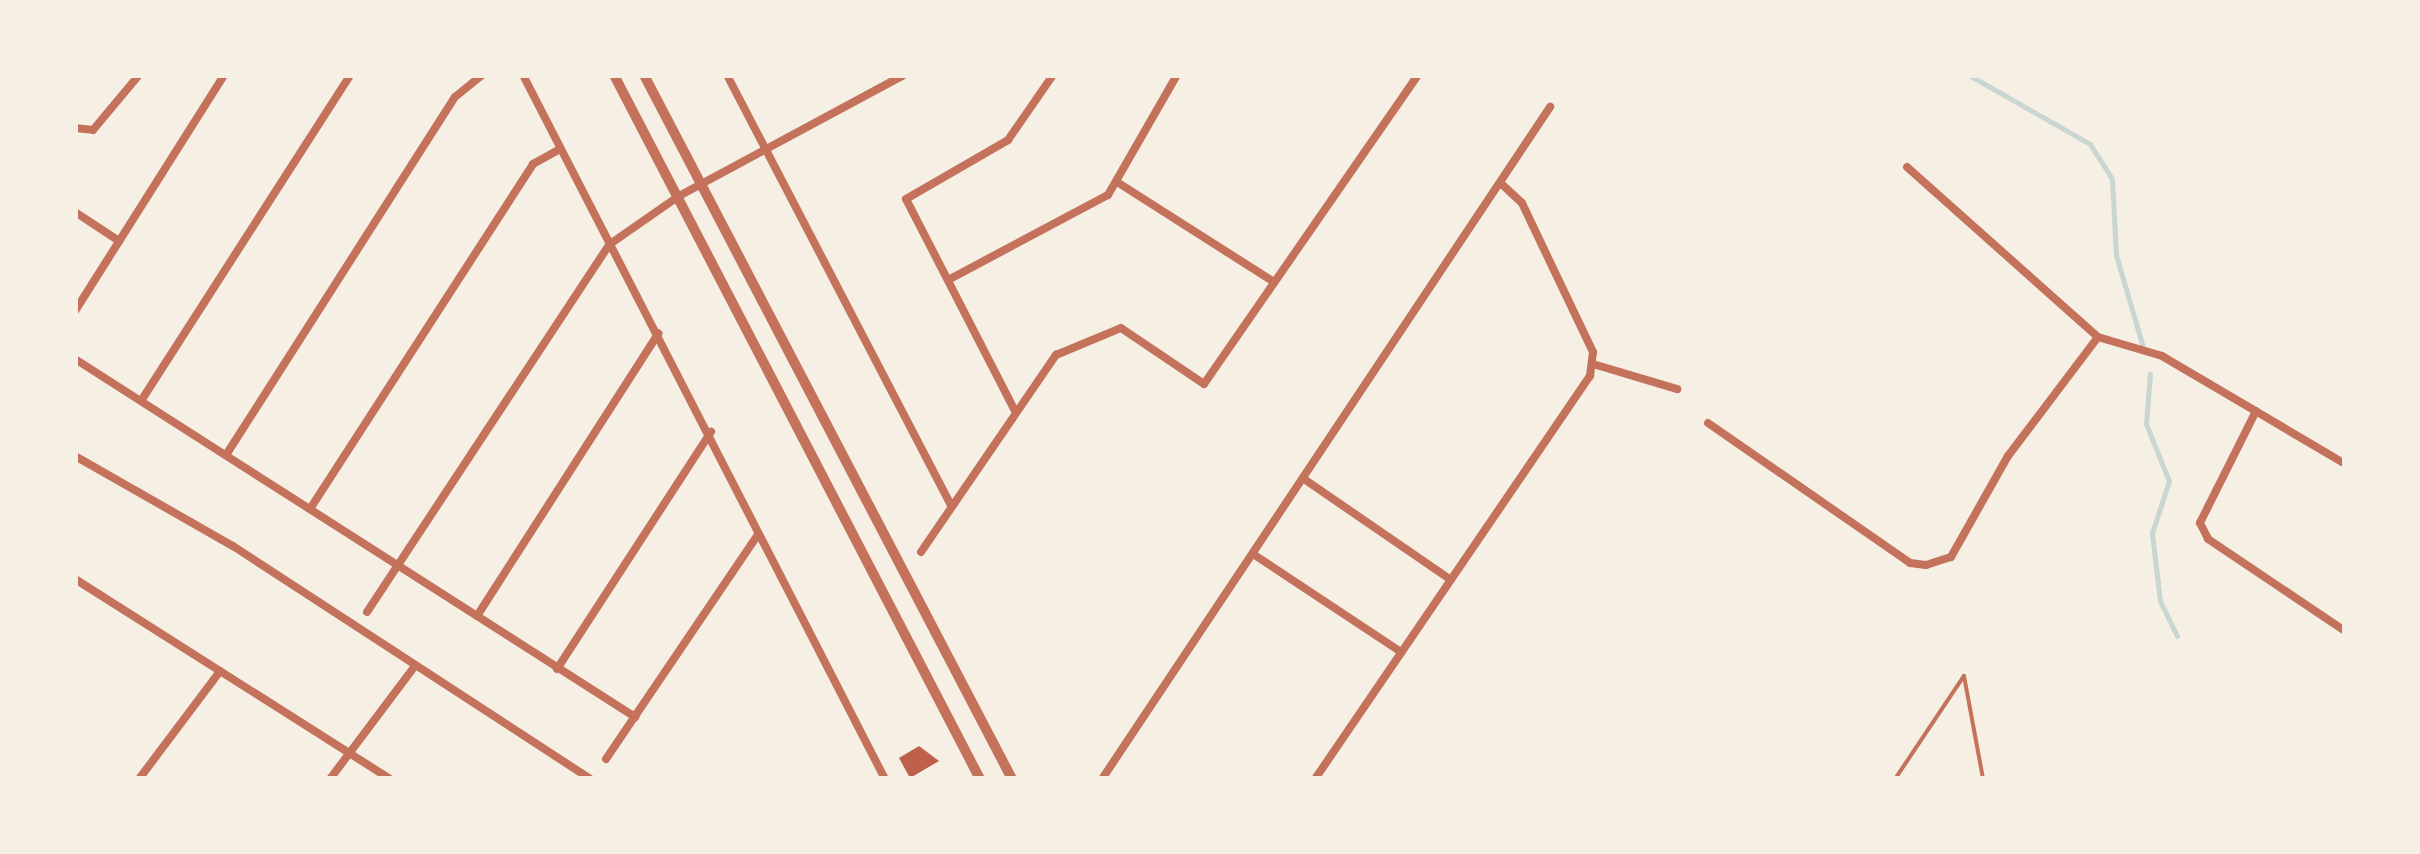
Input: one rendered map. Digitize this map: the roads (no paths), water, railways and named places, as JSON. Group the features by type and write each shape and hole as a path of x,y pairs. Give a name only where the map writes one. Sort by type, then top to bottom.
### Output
{"street":[{"path":"75,128 93,130 139,75"},
{"path":"75,311 224,75"},
{"path":"142,401 350,75"},
{"path":"226,455 455,97 482,75"},
{"path":"523,75 711,432 757,536 885,779"},
{"path":"614,75 980,779"},
{"path":"644,75 1012,779"},
{"path":"727,75 951,506"},
{"path":"367,612 610,244 679,196 904,75"},
{"path":"1015,411 906,199 1008,140 1053,75"},
{"path":"948,280 1094,205 1117,182 1176,75"},
{"path":"921,552 1056,355 1109,328 1121,328 1204,384 1418,75"},
{"path":"1102,779 1503,185 1550,107"},
{"path":"310,510 533,164 560,149"},
{"path":"1907,166 2098,337 2162,356 2345,464"},
{"path":"1117,182 1274,282"},
{"path":"1315,779 1592,364 1594,352 1522,203 1503,185"},
{"path":"75,212 119,241"},
{"path":"476,616 659,334"},
{"path":"1708,423 1910,562 1940,563 1951,556 2058,382 2098,337"},
{"path":"75,359 635,717"},
{"path":"1592,364 1677,388"},
{"path":"2256,411 2200,523 2208,538 2345,632"},
{"path":"557,668 711,432"},
{"path":"75,456 233,546 590,779"},
{"path":"1304,478 1451,580"},
{"path":"606,760 757,536"},
{"path":"1253,554 1401,652"},
{"path":"75,579 390,779"},
{"path":"330,779 414,667"},
{"path":"139,779 220,671"}],"lane":[{"path":"1896,779 1964,676 1983,779"}],"waterway":[{"path":"1969,75 2090,144 2112,179 2116,255 2144,351"},
{"path":"2150,374 2146,424 2169,481 2152,533 2160,601 2177,636"}]}
